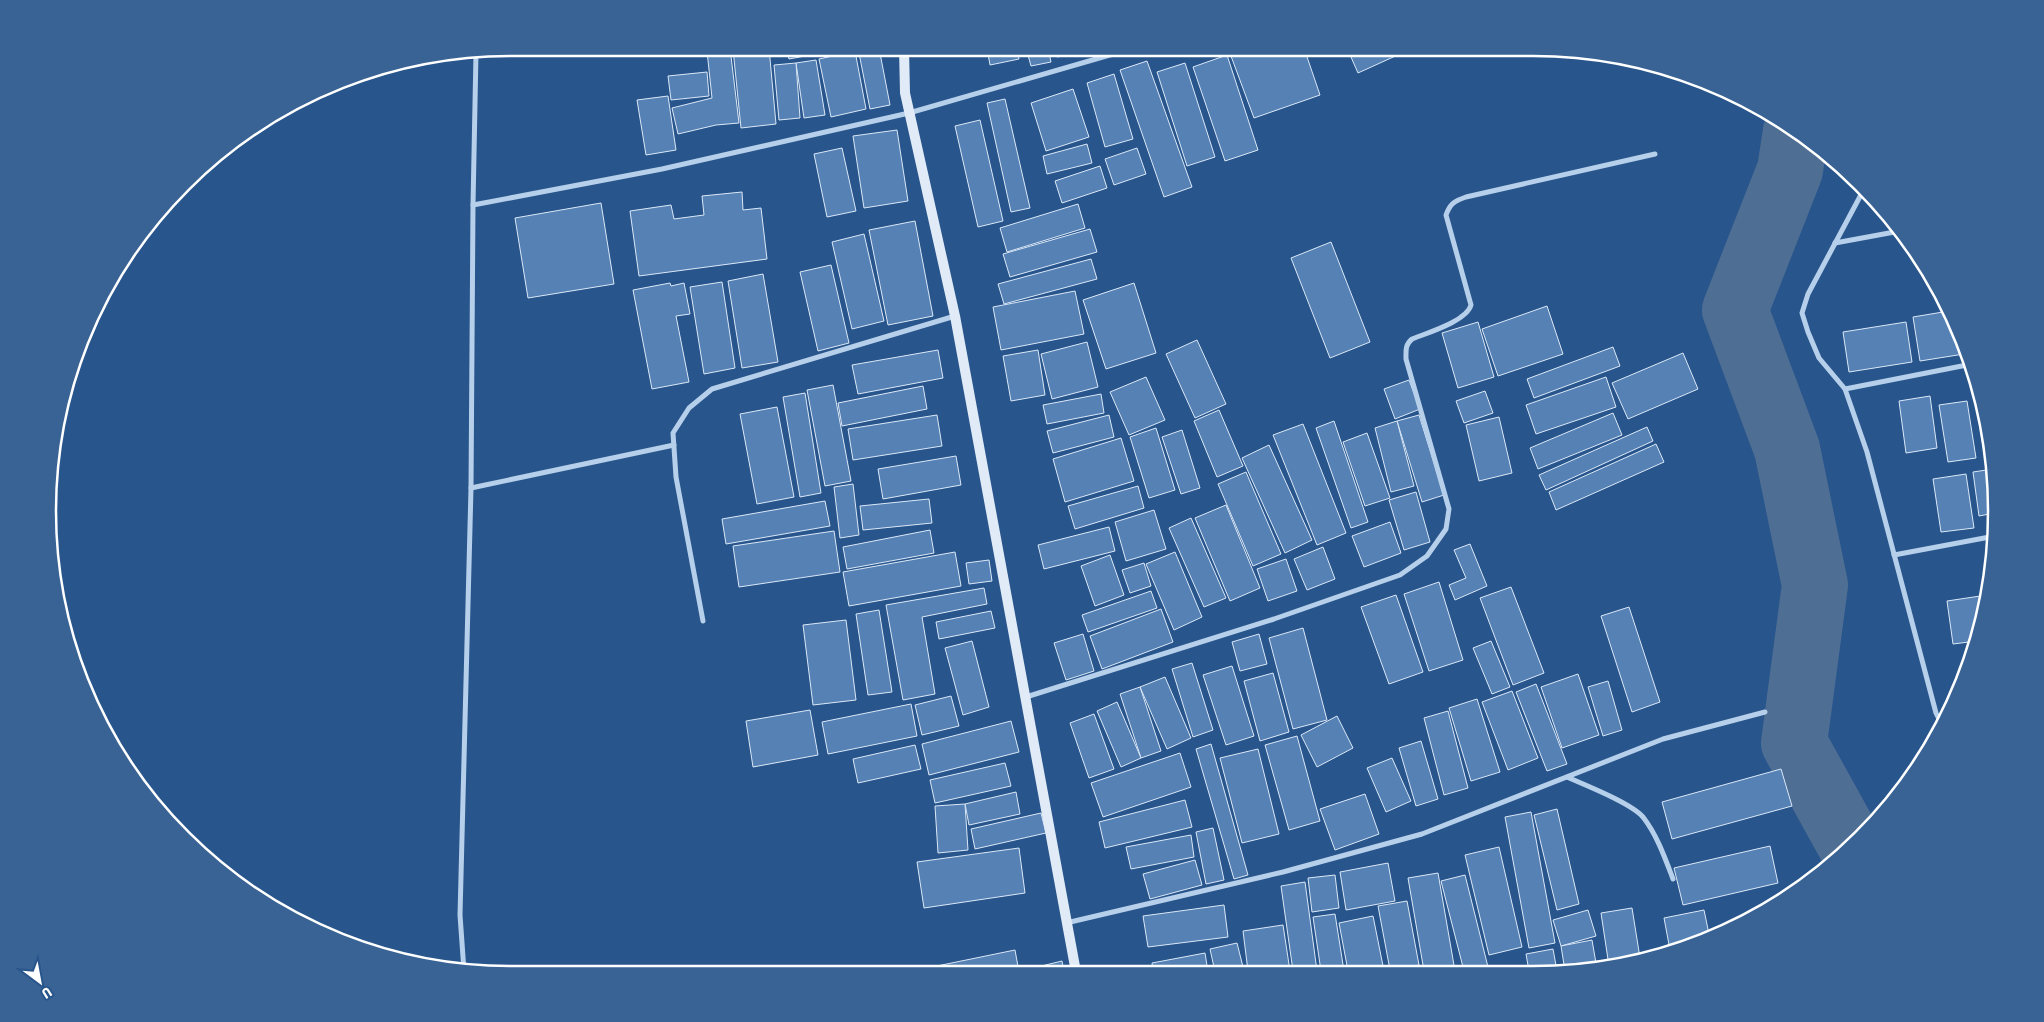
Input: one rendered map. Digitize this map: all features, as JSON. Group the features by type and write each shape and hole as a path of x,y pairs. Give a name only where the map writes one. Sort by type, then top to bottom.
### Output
{"street":[{"path":"904,56 905,93 956,316 1050,822 1065,923 1075,966"},
{"path":"473,205 662,170 909,113 1106,56"},
{"path":"463,963 460,915 471,488 476,58"},
{"path":"1026,697 1274,619 1400,576 1427,556 1446,529 1449,509 1406,359 1406,351 1407,344 1412,339 1461,318 1470,309 1471,305 1446,215 1450,205 1455,200 1466,197 1655,154"},
{"path":"1861,195 1808,294 1802,313 1819,358 1844,389 1867,452 1938,717"},
{"path":"1835,243 1893,233"},
{"path":"703,621 676,477 673,434 689,408 712,389 956,316"},
{"path":"1844,389 1964,366"},
{"path":"471,488 674,445"},
{"path":"1894,555 1987,537"},
{"path":"1065,923 1283,872 1422,834 1663,739 1765,712"},
{"path":"1567,777 1616,799 1641,815 1657,839 1674,879"}],"building":[{"path":"708,56 731,56 739,123 716,125 678,134 672,108 712,98"},
{"path":"734,56 770,56 776,124 741,128"},
{"path":"788,56 805,56 789,59"},
{"path":"832,56 856,56 866,109 831,117 819,59"},
{"path":"860,56 881,56 890,105 870,109"},
{"path":"988,56 1018,56 1019,59 990,65"},
{"path":"1028,56 1050,56 1051,62 1031,66"},
{"path":"1227,56 1258,150 1225,161 1193,67"},
{"path":"1231,56 1307,56 1320,95 1254,118"},
{"path":"1351,56 1395,56 1358,73"},
{"path":"816,60 825,115 804,118 796,63"},
{"path":"1147,61 1192,187 1164,197 1120,70"},
{"path":"796,63 800,118 779,120 774,65"},
{"path":"1185,63 1215,157 1187,166 1157,72"},
{"path":"707,72 709,96 671,100 668,76"},
{"path":"1114,74 1133,139 1105,147 1087,83"},
{"path":"1073,89 1089,137 1046,151 1031,103"},
{"path":"668,96 676,150 646,155 637,100"},
{"path":"1005,99 1030,208 1011,212 987,103"},
{"path":"980,120 1003,221 978,227 955,126"},
{"path":"897,130 908,201 864,208 853,136"},
{"path":"1087,144 1092,163 1047,174 1043,156"},
{"path":"842,148 856,211 827,217 814,154"},
{"path":"1137,148 1146,174 1114,185 1105,159"},
{"path":"1100,166 1107,188 1062,203 1055,181"},
{"path":"742,192 743,210 761,208 767,259 639,276 630,211 671,205 674,219 704,215 702,196"},
{"path":"601,203 614,284 528,298 515,218"},
{"path":"1078,204 1085,228 1007,252 1000,228"},
{"path":"915,221 933,316 888,325 869,230"},
{"path":"1090,229 1097,252 1010,277 1003,254"},
{"path":"864,234 884,321 852,329 832,242"},
{"path":"1331,242 1370,342 1330,358 1291,258"},
{"path":"1091,259 1097,279 1004,304 998,284"},
{"path":"831,265 849,343 818,351 800,272"},
{"path":"763,274 778,362 742,368 728,281"},
{"path":"722,282 735,368 704,374 690,287"},
{"path":"670,283 671,286 684,283 690,314 676,316 689,382 652,389 633,290"},
{"path":"1134,283 1156,353 1106,369 1083,300"},
{"path":"1075,291 1084,334 1001,350 993,307"},
{"path":"1547,306 1563,354 1498,376 1482,329"},
{"path":"1942,312 1960,355 1920,361 1913,317"},
{"path":"1478,322 1494,377 1458,388 1442,333"},
{"path":"1906,322 1912,362 1849,372 1843,332"},
{"path":"1197,340 1226,404 1195,418 1166,354"},
{"path":"1087,342 1098,387 1052,399 1041,354"},
{"path":"1613,347 1620,366 1534,398 1527,379"},
{"path":"938,350 943,378 858,394 852,365"},
{"path":"1038,350 1045,395 1011,401 1003,356"},
{"path":"1683,353 1698,389 1628,419 1612,383"},
{"path":"1146,377 1165,420 1129,435 1110,392"},
{"path":"1606,377 1616,407 1536,434 1526,405"},
{"path":"1409,380 1420,409 1395,419 1384,389"},
{"path":"833,385 851,481 825,486 807,390"},
{"path":"923,386 927,409 842,426 838,403"},
{"path":"1485,391 1493,413 1464,423 1456,401"},
{"path":"805,393 821,493 800,497 783,397"},
{"path":"1101,394 1104,413 1047,424 1043,405"},
{"path":"1930,396 1937,448 1906,453 1899,401"},
{"path":"1967,401 1976,458 1948,462 1939,405"},
{"path":"777,407 794,497 757,504 740,414"},
{"path":"1219,410 1243,466 1217,477 1194,421"},
{"path":"1613,413 1622,435 1538,469 1530,448"},
{"path":"937,415 942,446 853,460 848,429"},
{"path":"1109,415 1114,437 1053,453 1047,431"},
{"path":"1419,415 1444,495 1422,502 1397,421"},
{"path":"1499,417 1512,473 1479,481 1466,425"},
{"path":"1334,421 1368,522 1351,528 1316,428"},
{"path":"1397,421 1414,486 1391,492 1375,428"},
{"path":"1303,424 1346,533 1317,545 1273,435"},
{"path":"1647,427 1653,441 1546,490 1539,475"},
{"path":"1156,428 1175,490 1149,498 1130,437"},
{"path":"1182,430 1200,488 1181,494 1162,437"},
{"path":"1367,433 1390,498 1365,506 1343,442"},
{"path":"1121,438 1134,481 1065,502 1053,459"},
{"path":"1656,444 1664,462 1556,510 1549,492"},
{"path":"1269,445 1312,540 1285,553 1242,458"},
{"path":"956,456 961,485 883,499 878,469"},
{"path":"1986,470 1988,514 1979,516 1973,472"},
{"path":"1246,472 1281,554 1253,566 1218,484"},
{"path":"1966,474 1974,528 1941,532 1933,479"},
{"path":"853,484 859,535 840,538 834,487"},
{"path":"1138,486 1144,508 1075,529 1068,506"},
{"path":"1416,492 1430,542 1404,550 1389,500"},
{"path":"929,499 932,523 863,530 860,506"},
{"path":"825,501 830,526 726,544 722,519"},
{"path":"1226,505 1260,588 1230,601 1195,518"},
{"path":"1154,510 1166,549 1126,561 1115,522"},
{"path":"1191,518 1226,598 1204,607 1169,528"},
{"path":"1390,522 1401,553 1364,567 1352,536"},
{"path":"1109,527 1115,551 1044,569 1038,545"},
{"path":"930,530 934,553 847,569 843,547"},
{"path":"834,531 840,572 739,587 733,546"},
{"path":"1470,544 1487,586 1455,600 1449,585 1466,578 1454,550"},
{"path":"1323,547 1335,579 1307,590 1294,559"},
{"path":"955,552 961,586 849,606 843,572"},
{"path":"1175,552 1202,617 1174,630 1146,564"},
{"path":"1110,555 1124,595 1095,606 1081,566"},
{"path":"1286,559 1297,591 1268,601 1257,569"},
{"path":"989,560 992,581 969,584 966,563"},
{"path":"1144,563 1151,586 1130,593 1122,570"},
{"path":"1439,582 1463,660 1429,671 1404,594"},
{"path":"1511,587 1544,673 1513,685 1480,598"},
{"path":"984,588 987,604 922,617 935,694 903,700 886,605"},
{"path":"1151,591 1157,608 1088,632 1082,615"},
{"path":"1396,595 1423,672 1389,684 1361,607"},
{"path":"1980,596 1968,642 1953,644 1947,601"},
{"path":"1629,607 1660,702 1632,712 1601,616"},
{"path":"1161,609 1173,642 1102,669 1090,636"},
{"path":"879,610 892,692 868,695 856,614"},
{"path":"991,611 995,628 939,639 936,622"},
{"path":"846,620 856,700 813,705 803,625"},
{"path":"1303,628 1327,720 1293,729 1269,638"},
{"path":"1083,634 1094,671 1066,680 1054,643"},
{"path":"1259,634 1267,664 1240,671 1232,642"},
{"path":"972,641 989,707 963,715 945,648"},
{"path":"1491,641 1510,687 1492,694 1473,648"},
{"path":"1192,663 1213,730 1193,737 1172,669"},
{"path":"1232,666 1254,736 1226,745 1203,675"},
{"path":"1273,673 1289,732 1260,741 1244,681"},
{"path":"1578,674 1599,735 1562,748 1541,687"},
{"path":"1165,677 1191,738 1167,749 1140,687"},
{"path":"1608,681 1622,730 1603,736 1588,687"},
{"path":"1536,684 1567,764 1547,771 1516,692"},
{"path":"1140,687 1161,751 1141,758 1120,694"},
{"path":"1512,691 1538,758 1508,770 1482,702"},
{"path":"951,696 959,726 922,735 915,705"},
{"path":"1477,699 1500,772 1471,781 1449,708"},
{"path":"1117,702 1141,758 1121,767 1097,711"},
{"path":"911,704 917,736 828,754 822,722"},
{"path":"810,710 818,755 753,767 746,721"},
{"path":"1448,711 1468,788 1444,795 1424,718"},
{"path":"1094,714 1114,769 1089,778 1070,723"},
{"path":"1337,716 1353,748 1317,767 1301,735"},
{"path":"1011,721 1019,752 929,775 922,744"},
{"path":"1297,736 1320,821 1289,830 1265,745"},
{"path":"1421,741 1438,799 1416,806 1399,748"},
{"path":"1211,744 1248,875 1234,879 1196,749"},
{"path":"915,745 921,769 858,783 853,759"},
{"path":"1258,749 1279,834 1242,843 1220,758"},
{"path":"1180,753 1191,787 1103,817 1091,783"},
{"path":"1392,758 1411,801 1386,812 1367,768"},
{"path":"1005,763 1011,786 935,803 930,780"},
{"path":"1781,769 1792,806 1672,839 1662,802"},
{"path":"1016,792 1020,814 969,825 965,804"},
{"path":"1365,794 1379,834 1335,850 1320,809"},
{"path":"1185,800 1192,827 1105,848 1099,822"},
{"path":"965,804 968,850 938,853 935,806"},
{"path":"1557,809 1579,904 1557,910 1534,815"},
{"path":"1531,812 1555,943 1529,948 1505,817"},
{"path":"1041,813 1046,833 975,849 971,829"},
{"path":"1213,828 1224,880 1206,884 1196,832"},
{"path":"1191,835 1194,857 1131,869 1126,847"},
{"path":"1770,846 1778,883 1683,905 1674,868"},
{"path":"1499,847 1522,947 1489,955 1465,855"},
{"path":"1019,848 1025,893 924,908 917,862"},
{"path":"1195,860 1202,885 1150,899 1143,874"},
{"path":"1388,863 1395,901 1346,910 1340,872"},
{"path":"1438,873 1454,966 1423,966 1408,878"},
{"path":"1335,875 1339,908 1312,912 1308,878"},
{"path":"1465,875 1488,966 1463,966 1441,881"},
{"path":"1305,882 1316,966 1292,966 1281,886"},
{"path":"1407,901 1419,965 1389,966 1378,906"},
{"path":"1224,905 1228,937 1148,947 1143,916"},
{"path":"1632,908 1639,953 1608,959 1601,913"},
{"path":"1588,910 1596,936 1561,946 1553,920"},
{"path":"1704,910 1708,930 1669,945 1664,918"},
{"path":"1335,914 1343,966 1320,966 1313,917"},
{"path":"1373,916 1383,966 1347,966 1339,923"},
{"path":"1283,925 1289,966 1247,966 1243,931"},
{"path":"1592,940 1596,961 1564,965 1561,946"},
{"path":"1237,943 1243,966 1214,966 1210,949"},
{"path":"1553,949 1556,965 1528,966 1526,954"},
{"path":"1015,950 1018,966 937,966"},
{"path":"1205,953 1207,966 1152,966 1152,963"},
{"path":"1062,961 1063,966 1042,966"}],"waterway":[{"path":"1795,139 1790,170 1735,310 1787,449 1815,585 1794,743 1848,840"}]}
